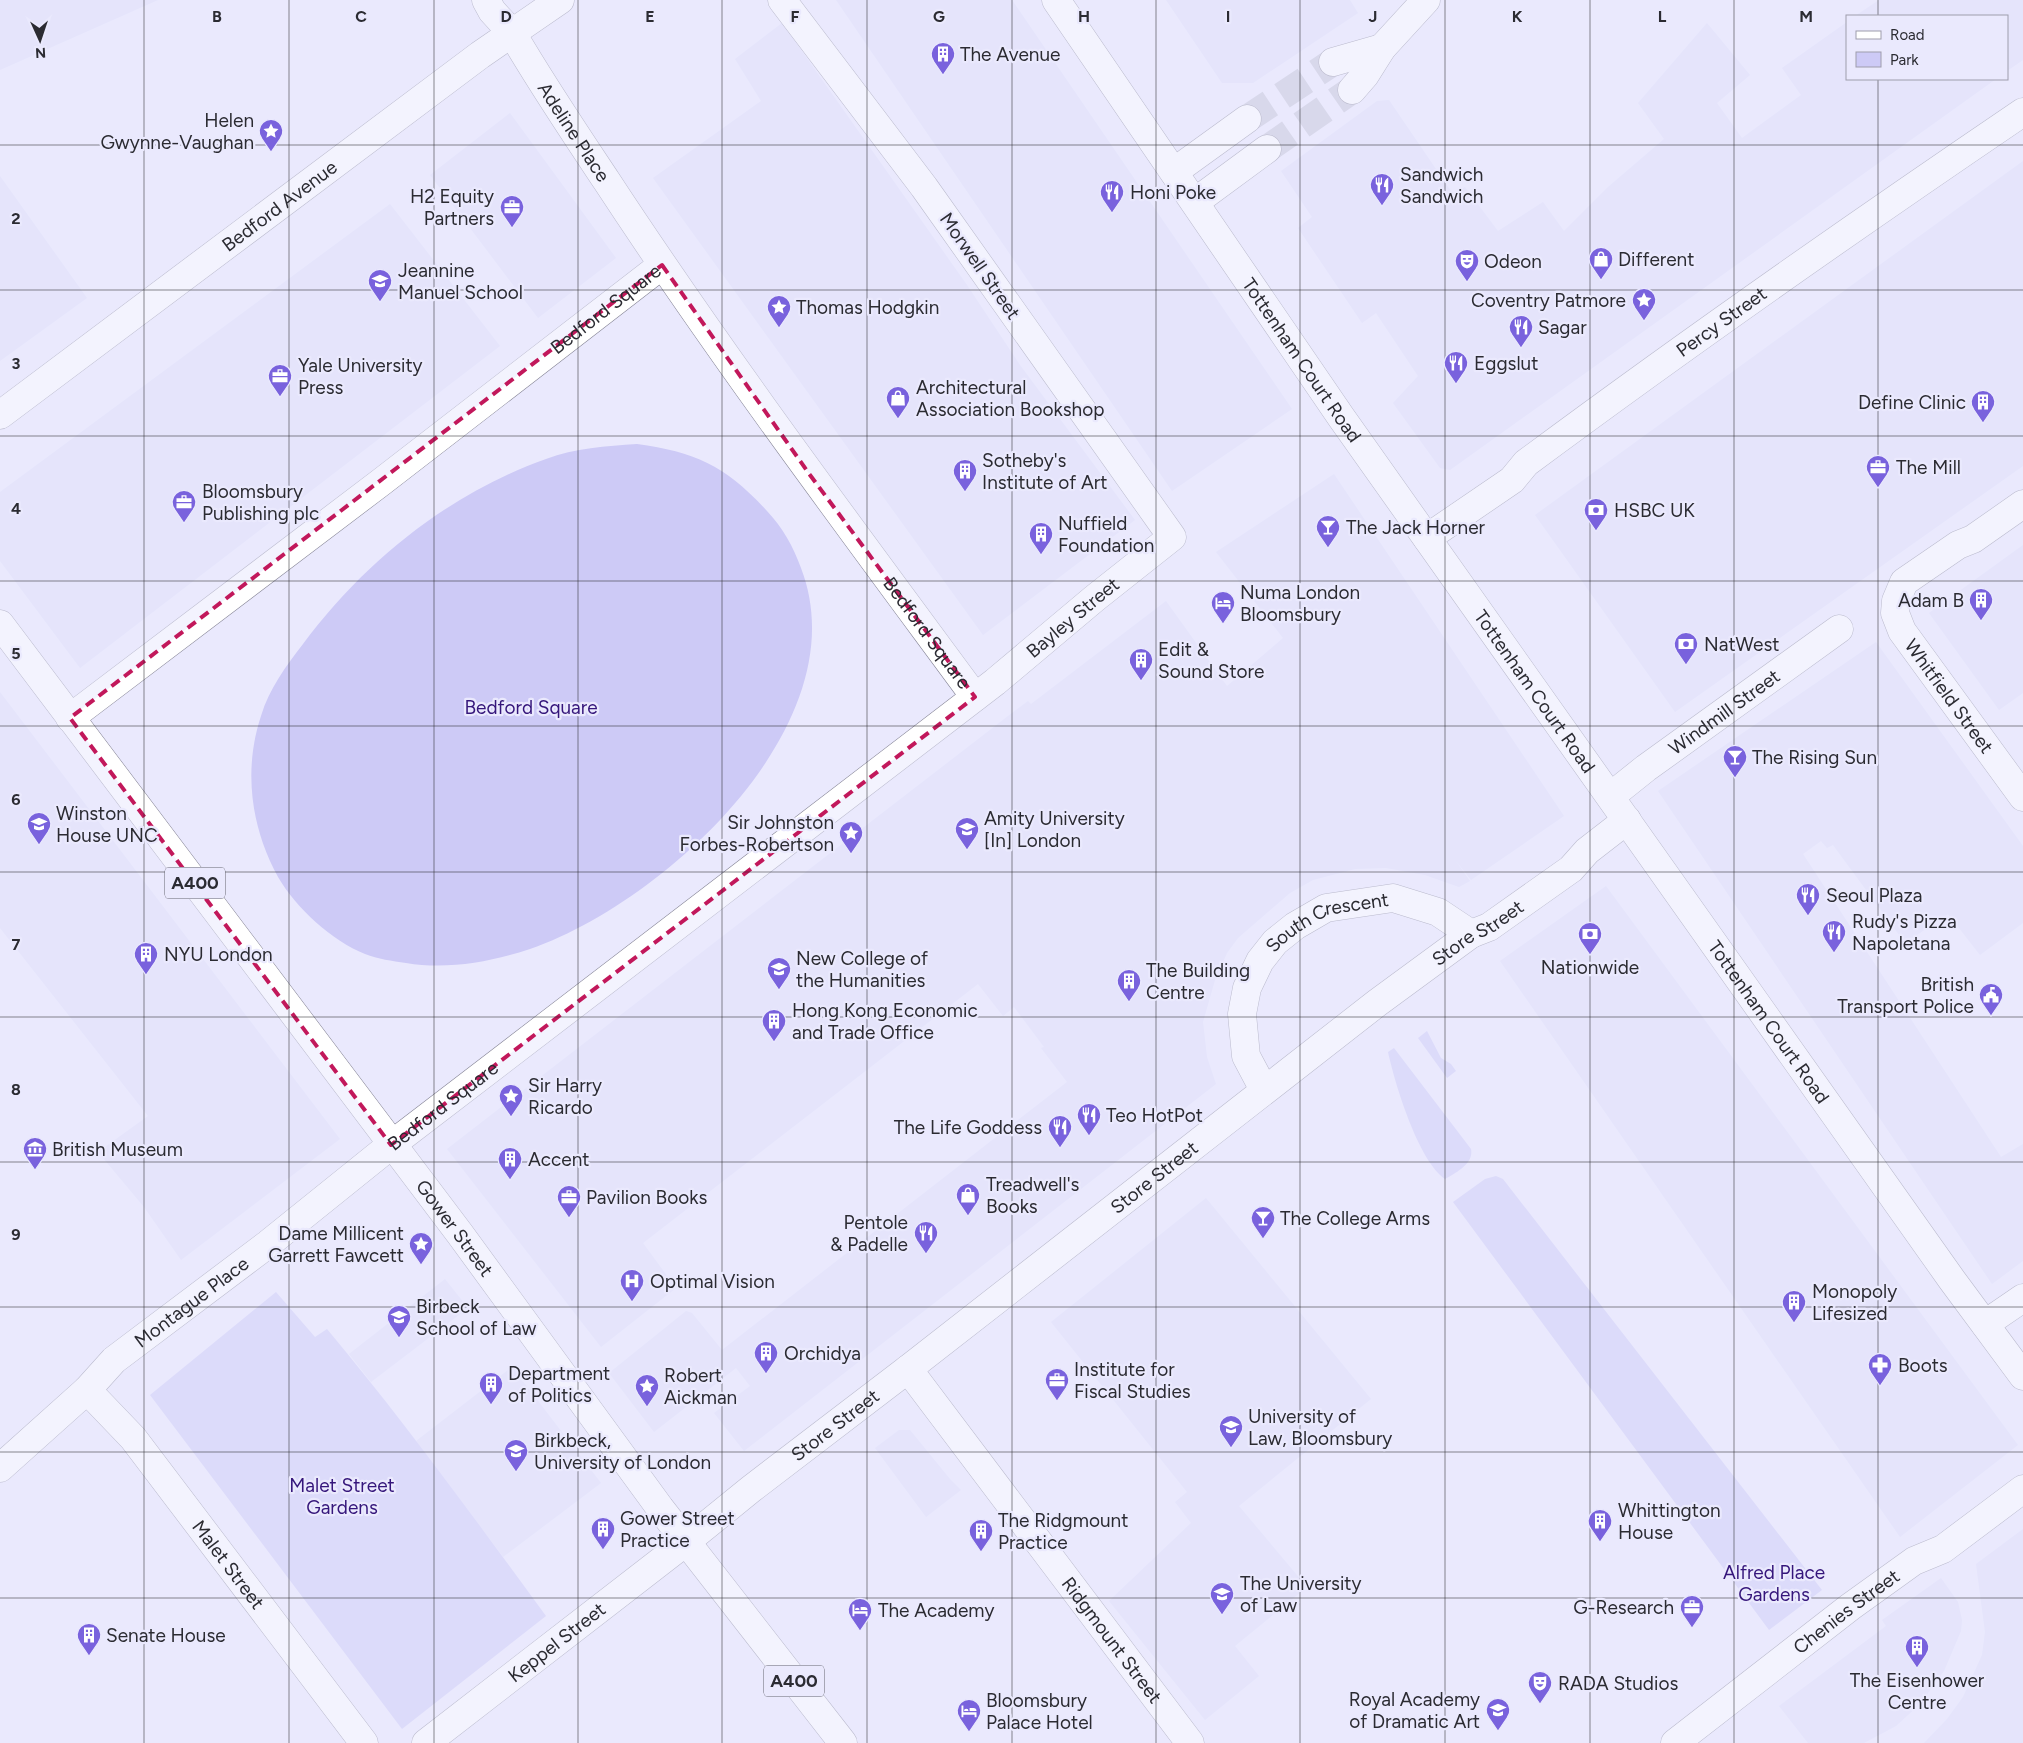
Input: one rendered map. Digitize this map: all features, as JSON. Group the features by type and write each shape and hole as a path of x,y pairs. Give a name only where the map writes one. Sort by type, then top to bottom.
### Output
{"street":[{"name":"Adeline Place","path":"486,0 492,11 512,33 662,265"},
{"name":"Bedford Avenue","path":"0,415 512,33 560,0"},
{"name":"Morwell Street","path":"782,0 924,187 1172,537"},
{"name":"Tottenham Court Road","path":"1056,0 1175,171 1336,410 2023,1376"},
{"path":"1352,90 1382,48 1426,0"},
{"path":"1333,62 1382,48"},
{"name":"Percy Street","path":"1427,538 1512,480 1526,463 1648,372 1857,224 2023,112"},
{"path":"1175,171 1247,119"},
{"path":"1195,202 1267,149"},
{"name":"Bedford Square","path":"662,265 810,475 975,697 391,1145 321,1048 70,718 380,484 662,265"},
{"name":"Whitfield Street","path":"2023,504 1973,539 1958,545 1904,582 1896,601 1895,613 1902,631 2023,797"},
{"name":"Bayley Street","path":"975,697 1172,537"},
{"name":"A400","path":"0,624 70,718"},
{"name":"Windmill Street","path":"1611,796 1839,629"},
{"name":"Store Street","path":"687,1541 751,1488 908,1369 1264,1090 1470,934 1489,927 1570,869 1587,851 1627,820"},
{"name":"South Crescent","path":"1264,1090 1246,1056 1242,1014 1247,988 1260,961 1275,942 1295,926 1326,908 1393,898 1438,912 1470,934"},
{"name":"Montague Place","path":"0,1468 87,1390 114,1360 268,1244 391,1145"},
{"name":"Gower Street","path":"391,1145 460,1234 687,1541 843,1743"},
{"path":"1985,1324 2023,1298"},
{"name":"Ridgmount Street","path":"908,1369 1190,1743"},
{"name":"Malet Street","path":"87,1390 133,1438 364,1743"},
{"name":"Chenies Street","path":"1675,1743 1858,1601 1914,1561 1943,1549 2023,1490"},
{"name":"Keppel Street","path":"426,1743 687,1541"}],"highlighted area":[{"path":"662,265 810,475 975,697 391,1145 70,718"}],"shaded area":[{"path":"0,0 158,0 0,70"},
{"path":"836,0 1012,0 1292,409 1172,491"},
{"path":"1166,0 1350,0 1358,13 1253,83 1222,83"},
{"path":"1879,0 2023,0 2023,60 2008,70 2008,15 1856,15"},
{"path":"782,23 967,285 1020,365 1135,520 983,635 653,178 761,101 735,59"},
{"path":"1707,23 1750,75 1717,103 1742,138 1801,95 1782,68 1846,23 1846,80 1995,80 1450,470 1440,468 1393,403 1418,376 1376,313 1362,323 1298,228 1312,217 1281,171 1377,101 1389,100 1453,194 1465,187 1498,231 1543,202 1564,231 1608,187 1664,139 1638,103"},
{"path":"510,113 616,258 538,318 430,175"},
{"path":"2023,161 2023,466 1675,712 1535,515"},
{"path":"0,176 87,298 0,361"},
{"path":"390,204 500,346 80,668 0,561 0,492"},
{"path":"1334,474 1564,816 1471,880 1456,861 1470,881 1459,887 1425,875 1386,868 1355,869 1313,880 1290,893 1238,938 1227,953 1215,980 1203,1022 1207,1057 1216,1084 744,1451 714,1413 750,1386 736,1368 654,1432 609,1373 686,1311 692,1313 722,1350 1067,1082 1041,1048 1044,1047 1014,1007 1003,1016 978,984 643,1243 676,1288 601,1347 447,1149 1008,716 1028,701 1031,704 1166,601 1227,686 1283,638 1216,552"},
{"path":"2023,545 2023,693 1999,710 1929,613"},
{"path":"1876,642 2023,846 2023,923 1980,955 1948,914 1905,943 1833,845 1827,848 1821,841 1803,854 2001,1157 2023,1144 2023,1261 1992,1284 1658,791"},
{"path":"0,692 340,1139 181,1260 144,1207 98,1152 148,1116 0,928"},
{"path":"1606,886 2018,1445 1900,1537 1500,961"},
{"name":"University of Law, Bloomsbury","path":"1206,1198 1371,1399 1239,1506 1307,1587 1235,1646 1259,1676 1205,1720 1109,1601 1191,1523 1175,1502 1187,1492 1051,1322"},
{"name":"Birbeck School of Law","path":"445,1279 468,1308 371,1382 349,1354"},
{"name":"Birkbeck, University of London","path":"512,1367 601,1483 503,1557 416,1441"},
{"path":"899,1430 910,1430 961,1490 926,1517 875,1448"},
{"path":"2023,1529 2023,1743 1924,1743 1947,1719 1963,1697 1982,1655 1985,1632 1976,1564"},
{"path":"1941,1578 1958,1602 1962,1620 1961,1631 1944,1671 1920,1704 1896,1726 1864,1743 1808,1743 1779,1706 1886,1626 1882,1620"}],"green space":[{"name":"Bedford Square","path":"637,444 658,447 693,457 723,472 738,483 773,517 795,552 801,568 812,627 803,687 777,745 738,800 690,849 637,892 582,926 515,954 469,964 437,966 390,961 370,956 340,941 305,912 286,889 278,877 261,839 253,798 251,778 252,757 255,736 264,706 273,687 303,644 353,585 381,558 442,511 475,491 557,455 579,450"},
{"path":"1427,1031 1441,1058 1451,1064 1456,1071 1447,1078 1418,1038"},
{"path":"1394,1048 1471,1149 1470,1159 1467,1164 1445,1179 1426,1156 1409,1120 1396,1083 1388,1052"},
{"name":"Alfred Place Gardens","path":"1496,1176 1503,1179 1822,1590 1769,1630 1453,1202 1485,1179"},
{"name":"Malet Street Gardens","path":"276,1292 315,1337 327,1329 466,1507 546,1616 402,1729 150,1395"}],"tunnel":[{"path":"1247,119 1333,62"},
{"path":"1267,149 1352,90"}],"place":[{"name":"The Avenue","path":"943,75"},
{"name":"Helen Gwynne-Vaughan","path":"271,152"},
{"name":"Sandwich Sandwich","path":"1382,206"},
{"name":"Honi Poke","path":"1112,213"},
{"name":"H2 Equity Partners","path":"512,228"},
{"name":"Different","path":"1601,280"},
{"name":"Odeon","path":"1467,282"},
{"name":"Jeannine Manuel School","path":"380,302"},
{"name":"Coventry Patmore","path":"1644,321"},
{"name":"Thomas Hodgkin","path":"779,328"},
{"name":"Sagar","path":"1521,348"},
{"name":"Eggslut","path":"1456,384"},
{"name":"Yale University Press","path":"280,397"},
{"name":"Architectural Association Bookshop","path":"898,419"},
{"name":"Define Clinic","path":"1983,423"},
{"name":"The Mill","path":"1878,488"},
{"name":"Sotheby's Institute of Art","path":"965,492"},
{"name":"Bloomsbury Publishing plc","path":"184,523"},
{"name":"HSBC UK","path":"1596,531"},
{"name":"The Jack Horner","path":"1328,548"},
{"name":"Nuffield Foundation","path":"1041,555"},
{"name":"Adam B","path":"1981,621"},
{"name":"Numa London Bloomsbury","path":"1223,624"},
{"name":"NatWest","path":"1686,665"},
{"name":"Edit & Sound Store","path":"1141,681"},
{"name":"The Rising Sun","path":"1735,778"},
{"name":"Winston House UNC","path":"39,845"},
{"name":"Amity University [In] London","path":"967,850"},
{"name":"Sir Johnston Forbes-Robertson","path":"851,854"},
{"name":"Seoul Plaza","path":"1808,916"},
{"name":"Rudy's Pizza Napoletana","path":"1834,953"},
{"name":"Nationwide","path":"1590,955"},
{"name":"NYU London","path":"146,975"},
{"name":"New College of the Humanities","path":"779,990"},
{"name":"The Building Centre","path":"1129,1002"},
{"name":"British Transport Police","path":"1991,1016"},
{"name":"Hong Kong Economic and Trade Office","path":"774,1042"},
{"name":"Sir Harry Ricardo","path":"511,1117"},
{"name":"Teo HotPot","path":"1089,1136"},
{"name":"The Life Goddess","path":"1060,1148"},
{"name":"British Museum","path":"35,1170"},
{"name":"Accent","path":"510,1180"},
{"name":"Treadwell's Books","path":"968,1216"},
{"name":"Pavilion Books","path":"569,1218"},
{"name":"The College Arms","path":"1263,1239"},
{"name":"Pentole & Padelle","path":"926,1254"},
{"name":"Dame Millicent Garrett Fawcett","path":"421,1265"},
{"name":"Optimal Vision","path":"632,1302"},
{"name":"Monopoly Lifesized","path":"1794,1323"},
{"name":"Birbeck School of Law","path":"399,1338"},
{"name":"Orchidya","path":"766,1374"},
{"name":"Boots","path":"1880,1386"},
{"name":"Institute for Fiscal Studies","path":"1057,1401"},
{"name":"Department of Politics","path":"491,1405"},
{"name":"Robert Aickman","path":"647,1407"},
{"name":"University of Law, Bloomsbury","path":"1231,1448"},
{"name":"Birkbeck, University of London","path":"516,1472"},
{"name":"Whittington House","path":"1600,1542"},
{"name":"Gower Street Practice","path":"603,1550"},
{"name":"The Ridgmount Practice","path":"981,1552"},
{"name":"The University of Law","path":"1222,1615"},
{"name":"G-Research","path":"1692,1628"},
{"name":"The Academy","path":"860,1631"},
{"name":"Senate House","path":"89,1656"},
{"name":"The Eisenhower Centre","path":"1917,1668"},
{"name":"RADA Studios","path":"1540,1704"},
{"name":"Royal Academy of Dramatic Art","path":"1498,1731"},
{"name":"Bloomsbury Palace Hotel","path":"969,1732"}]}
